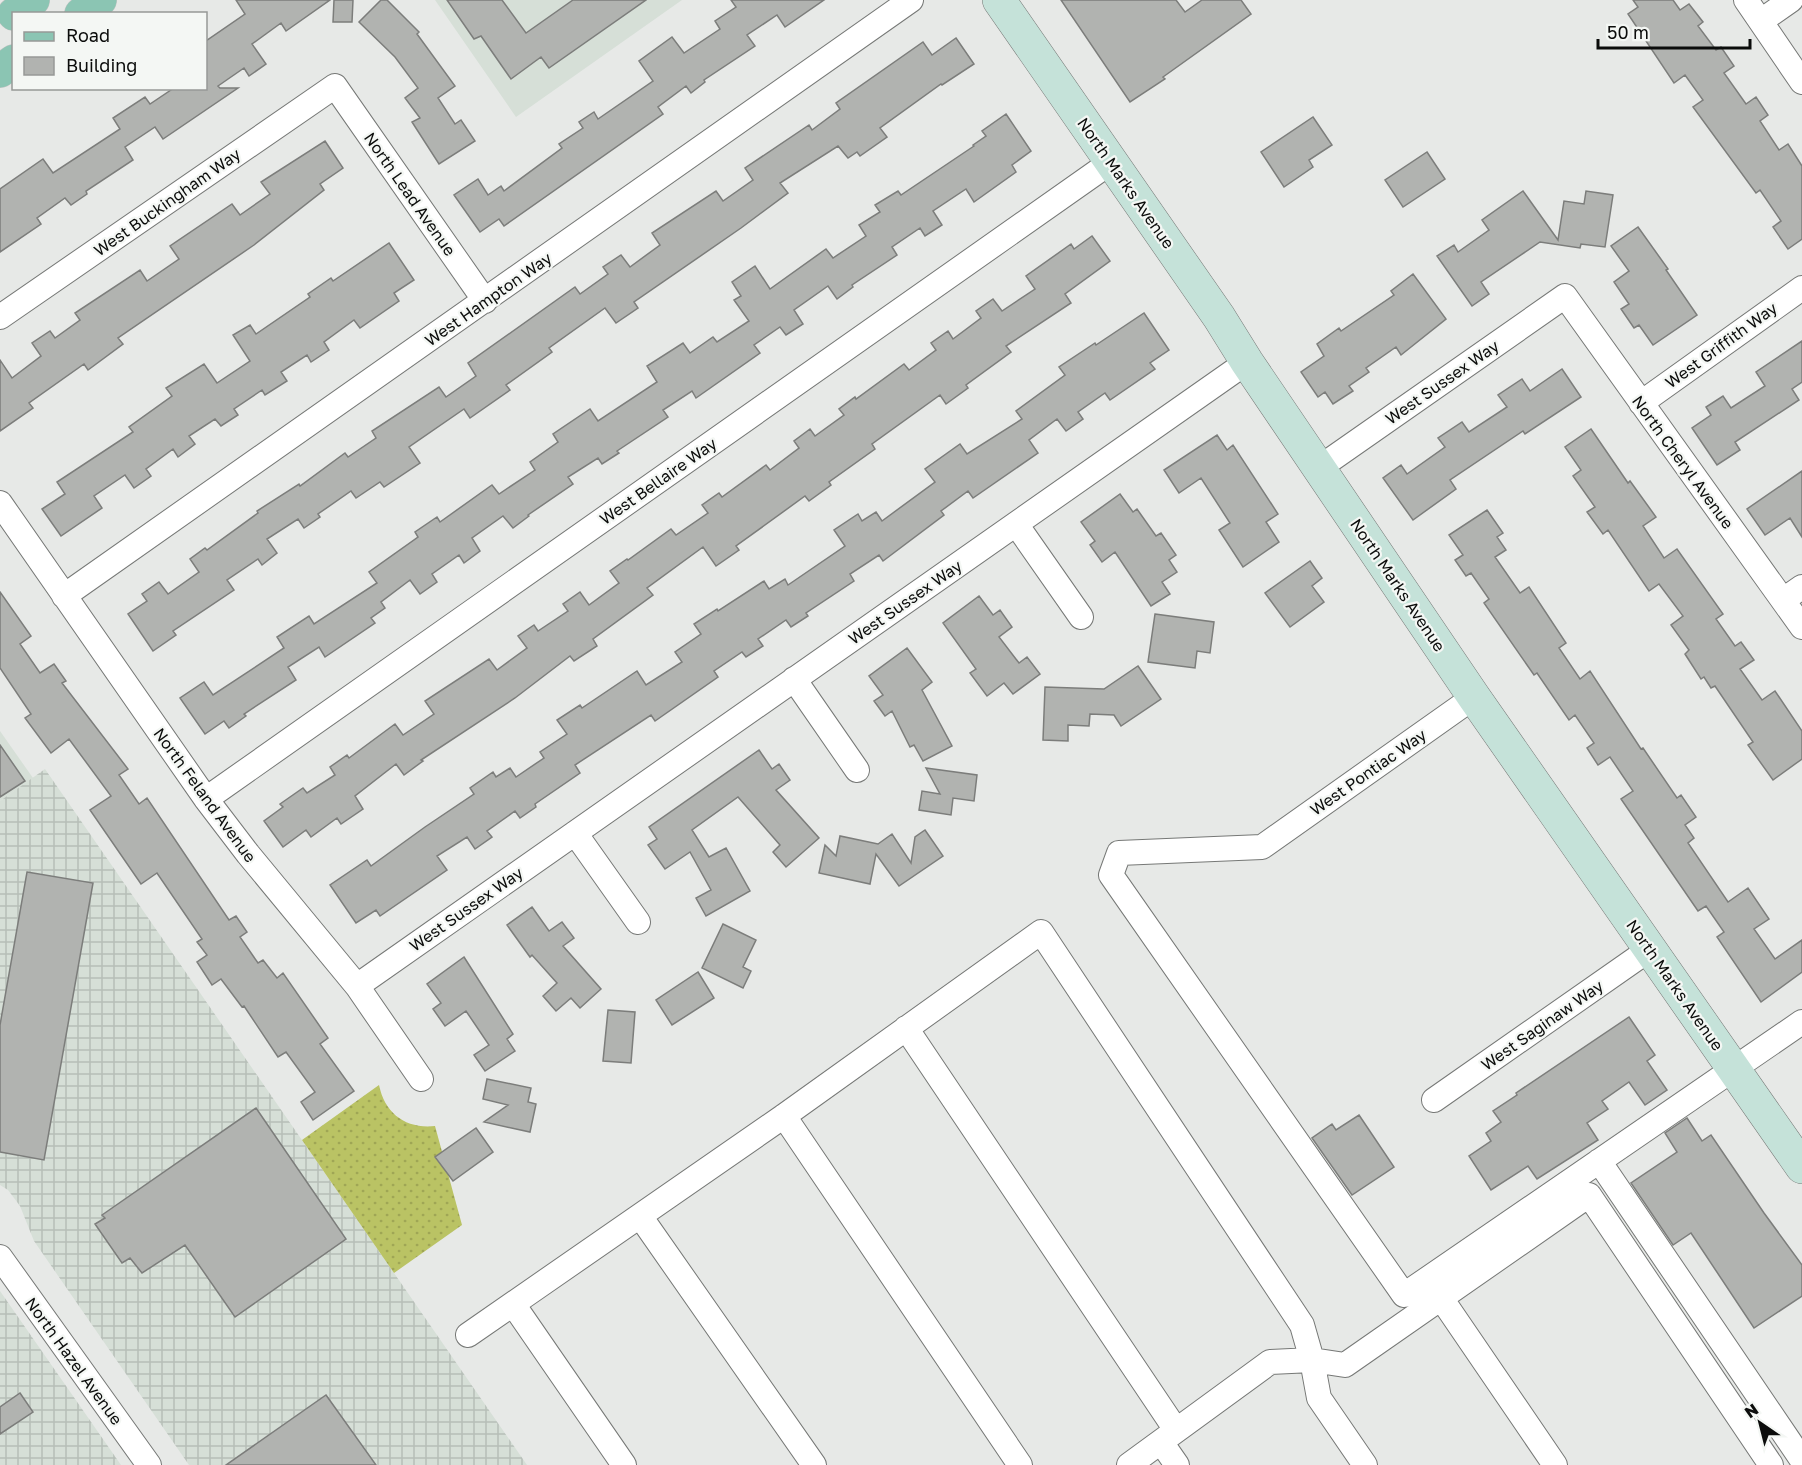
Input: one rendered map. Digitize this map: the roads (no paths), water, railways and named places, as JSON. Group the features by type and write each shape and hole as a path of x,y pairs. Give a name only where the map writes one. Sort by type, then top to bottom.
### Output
{"main road":[{"path":"17,12 33,0"},
{"path":"84,12 100,0"},
{"name":"North Marks Avenue","path":"999,0 1219,317 1247,362 1474,697 1802,1167"}],"street":[{"name":"West Hampton Way","path":"64,596 911,0"},
{"path":"1746,0 1802,82"},
{"path":"1761,21 1791,0"},
{"name":"North Lead Avenue","path":"335,86 485,301"},
{"name":"West Buckingham Way","path":"0,317 335,86"},
{"name":"West Bellaire Way","path":"206,800 1111,162"},
{"name":"West Griffith Way","path":"1641,403 1802,288"},
{"name":"West Sussex Way","path":"1319,468 1565,296"},
{"name":"North Cheryl Avenue","path":"1565,296 1641,403 1793,594 1802,627"},
{"name":"West Sussex Way","path":"357,986 1247,362"},
{"name":"North Feland Avenue","path":"0,503 206,800 357,986 421,1079"},
{"path":"1016,524 1081,617"},
{"path":"794,680 857,770"},
{"name":"West Pontiac Way","path":"1474,697 1262,848 1119,853 1112,875 1404,1295 1599,1161"},
{"path":"575,833 638,922"},
{"path":"468,1335 784,1116 1041,932 1302,1325 1312,1360 1319,1398 1365,1465"},
{"name":"West Saginaw Way","path":"1434,1100 1650,949"},
{"path":"1802,1022 1599,1161 1802,1460"},
{"path":"906,1028 1169,1436 1177,1465"},
{"path":"784,1116 1020,1465"},
{"path":"1129,1465 1270,1362 1312,1360 1345,1365 1589,1195 1771,1465"},
{"path":"640,1216 814,1465"},
{"name":"North Hazel Avenue","path":"0,1257 149,1465"},
{"path":"1441,1298 1555,1465"},
{"path":"513,1304 624,1465"}]}
